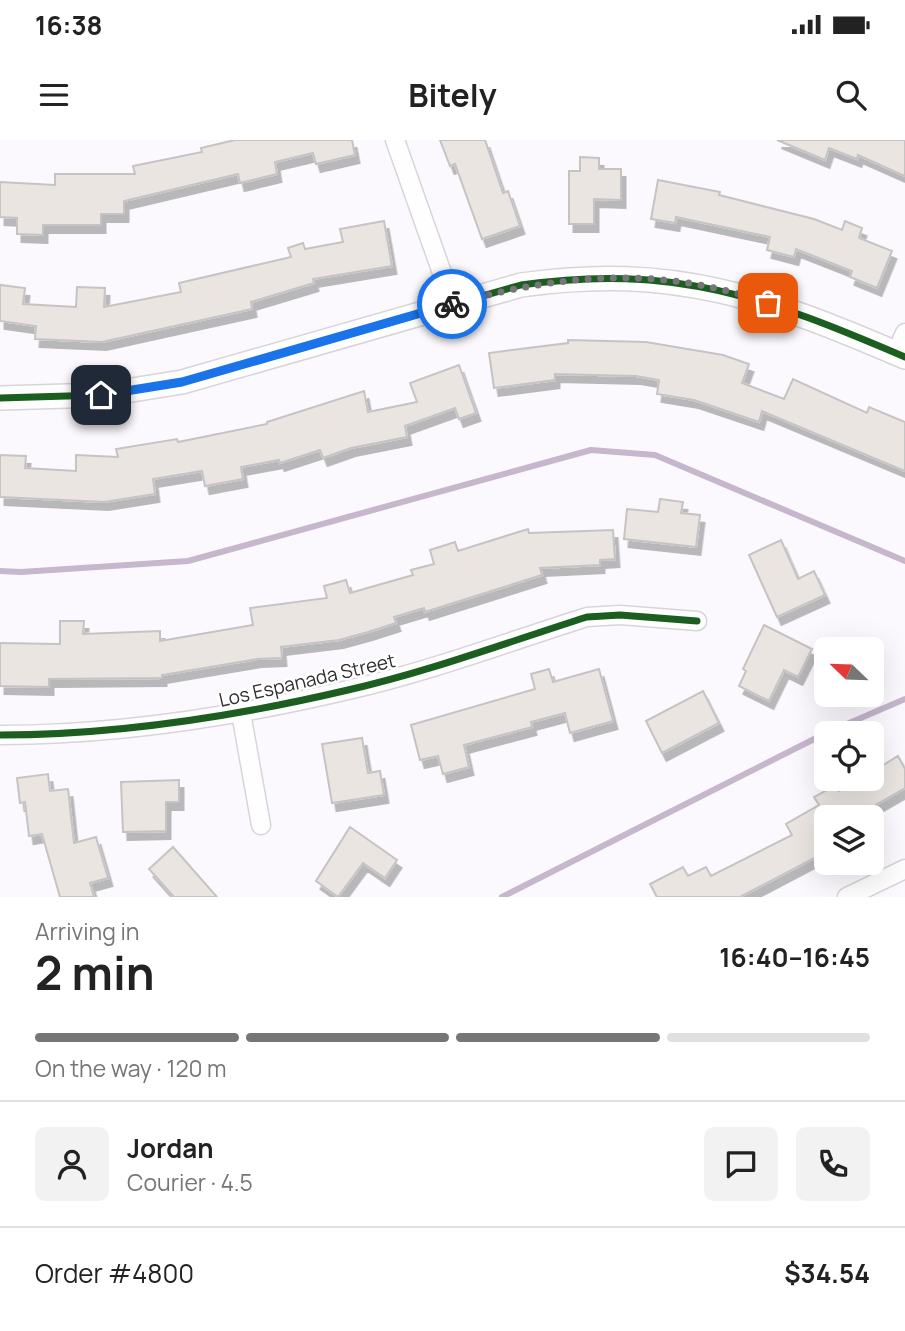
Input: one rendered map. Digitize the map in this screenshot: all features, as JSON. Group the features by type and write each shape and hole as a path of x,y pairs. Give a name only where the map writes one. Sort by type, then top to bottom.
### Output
{"street":[{"path":"395,140 453,304"},
{"path":"0,398 101,395 182,382 521,285 569,278 619,276 667,280 749,296 902,348"},
{"name":"Los Espanada Street","path":"0,735 63,735 241,713 350,690 587,617 620,615 697,621"},
{"path":"241,713 261,825"},
{"path":"847,897 905,869"}],"building":[{"path":"235,140 352,140 355,155 316,164 313,153 275,162 277,174 240,183 238,174 124,201 124,214 101,214 101,225 43,225 43,235 17,234 17,218 0,217 0,182 55,185 55,174 135,174 133,166 202,152 201,148"},
{"path":"440,140 485,140 503,193 508,191 520,226 482,239 455,164 450,166"},
{"path":"777,140 905,140 905,176 858,155 857,159 829,148 825,160"},
{"path":"580,157 599,158 599,169 621,169 621,200 594,199 594,224 569,224 569,171 580,171"},
{"path":"658,180 720,192 719,195 814,219 842,230 845,221 862,228 859,238 892,251 877,288 850,277 852,271 796,249 794,257 767,250 770,237 676,217 675,223 651,219"},
{"path":"384,221 392,266 313,279 314,283 251,302 252,309 102,342 35,339 36,326 0,321 0,285 25,288 23,304 76,307 77,287 105,288 104,307 181,292 179,283 291,257 288,248 303,243 305,249 343,242 340,229"},
{"path":"568,340 646,342 723,355 749,364 742,383 784,399 793,379 867,413 869,407 905,422 905,471 762,411 759,422 694,400 657,394 659,380 636,376 555,374 555,380 494,388 489,353 568,343"},
{"path":"459,365 476,413 459,419 455,408 405,426 407,437 351,448 323,458 320,450 280,463 279,460 241,467 243,479 205,486 202,471 153,479 155,494 104,502 0,497 0,455 26,456 25,468 76,471 76,455 118,457 116,449 177,439 178,442 267,424 364,391 368,412 417,402 410,383"},
{"path":"660,499 683,502 681,513 700,515 696,547 624,539 627,509 658,512"},
{"path":"528,529 529,533 613,530 615,559 600,560 600,565 540,568 542,575 425,612 424,608 394,617 396,623 368,632 339,640 281,647 282,658 257,659 162,675 162,678 49,679 49,687 0,686 0,643 60,644 60,621 84,621 83,634 160,631 160,641 253,625 250,608 327,598 324,586 346,580 350,593 413,575 411,570 434,564 430,550 455,542 458,551"},
{"path":"781,540 798,579 814,571 825,595 777,617 749,555"},
{"path":"764,625 812,649 798,677 784,670 769,701 739,686 746,671 743,669"},
{"path":"549,669 553,682 599,669 613,721 570,733 565,713 531,722 532,727 464,745 469,767 443,774 438,756 420,760 411,725 535,689 531,674"},
{"path":"703,691 719,723 662,753 646,721"},
{"path":"362,738 368,773 380,771 384,795 332,803 322,744"},
{"path":"898,756 905,769 905,788 876,805 819,805 814,797 825,791 884,791 884,765"},
{"path":"48,774 50,791 68,789 74,843 96,837 108,878 90,883 94,897 60,897 42,834 29,836 25,802 20,803 17,778"},
{"path":"179,780 179,802 166,802 166,831 123,832 121,782"},
{"path":"814,808 814,858 740,897 657,897 650,884 683,867 688,876 706,867 711,876 792,835 786,824"},
{"path":"350,827 397,860 385,878 363,863 338,897 316,881"},
{"path":"173,847 217,897 174,897 149,869"}],"waterway":[{"path":"0,571 21,572 188,561 591,450 655,455 905,561"},
{"path":"854,721 905,699"},
{"path":"502,897 814,739"}],"cycle path":[{"path":"0,398 101,395 182,382 521,285 576,279 626,279 719,291 763,302 905,357"},
{"path":"0,735 131,728 262,708 408,675 587,617 620,615 697,621"}],"way so far":[{"path":"452,304 521,285 569,278 619,276 667,280 749,296 768,303"}],"route":[{"path":"101,395 182,382 452,304"}]}
